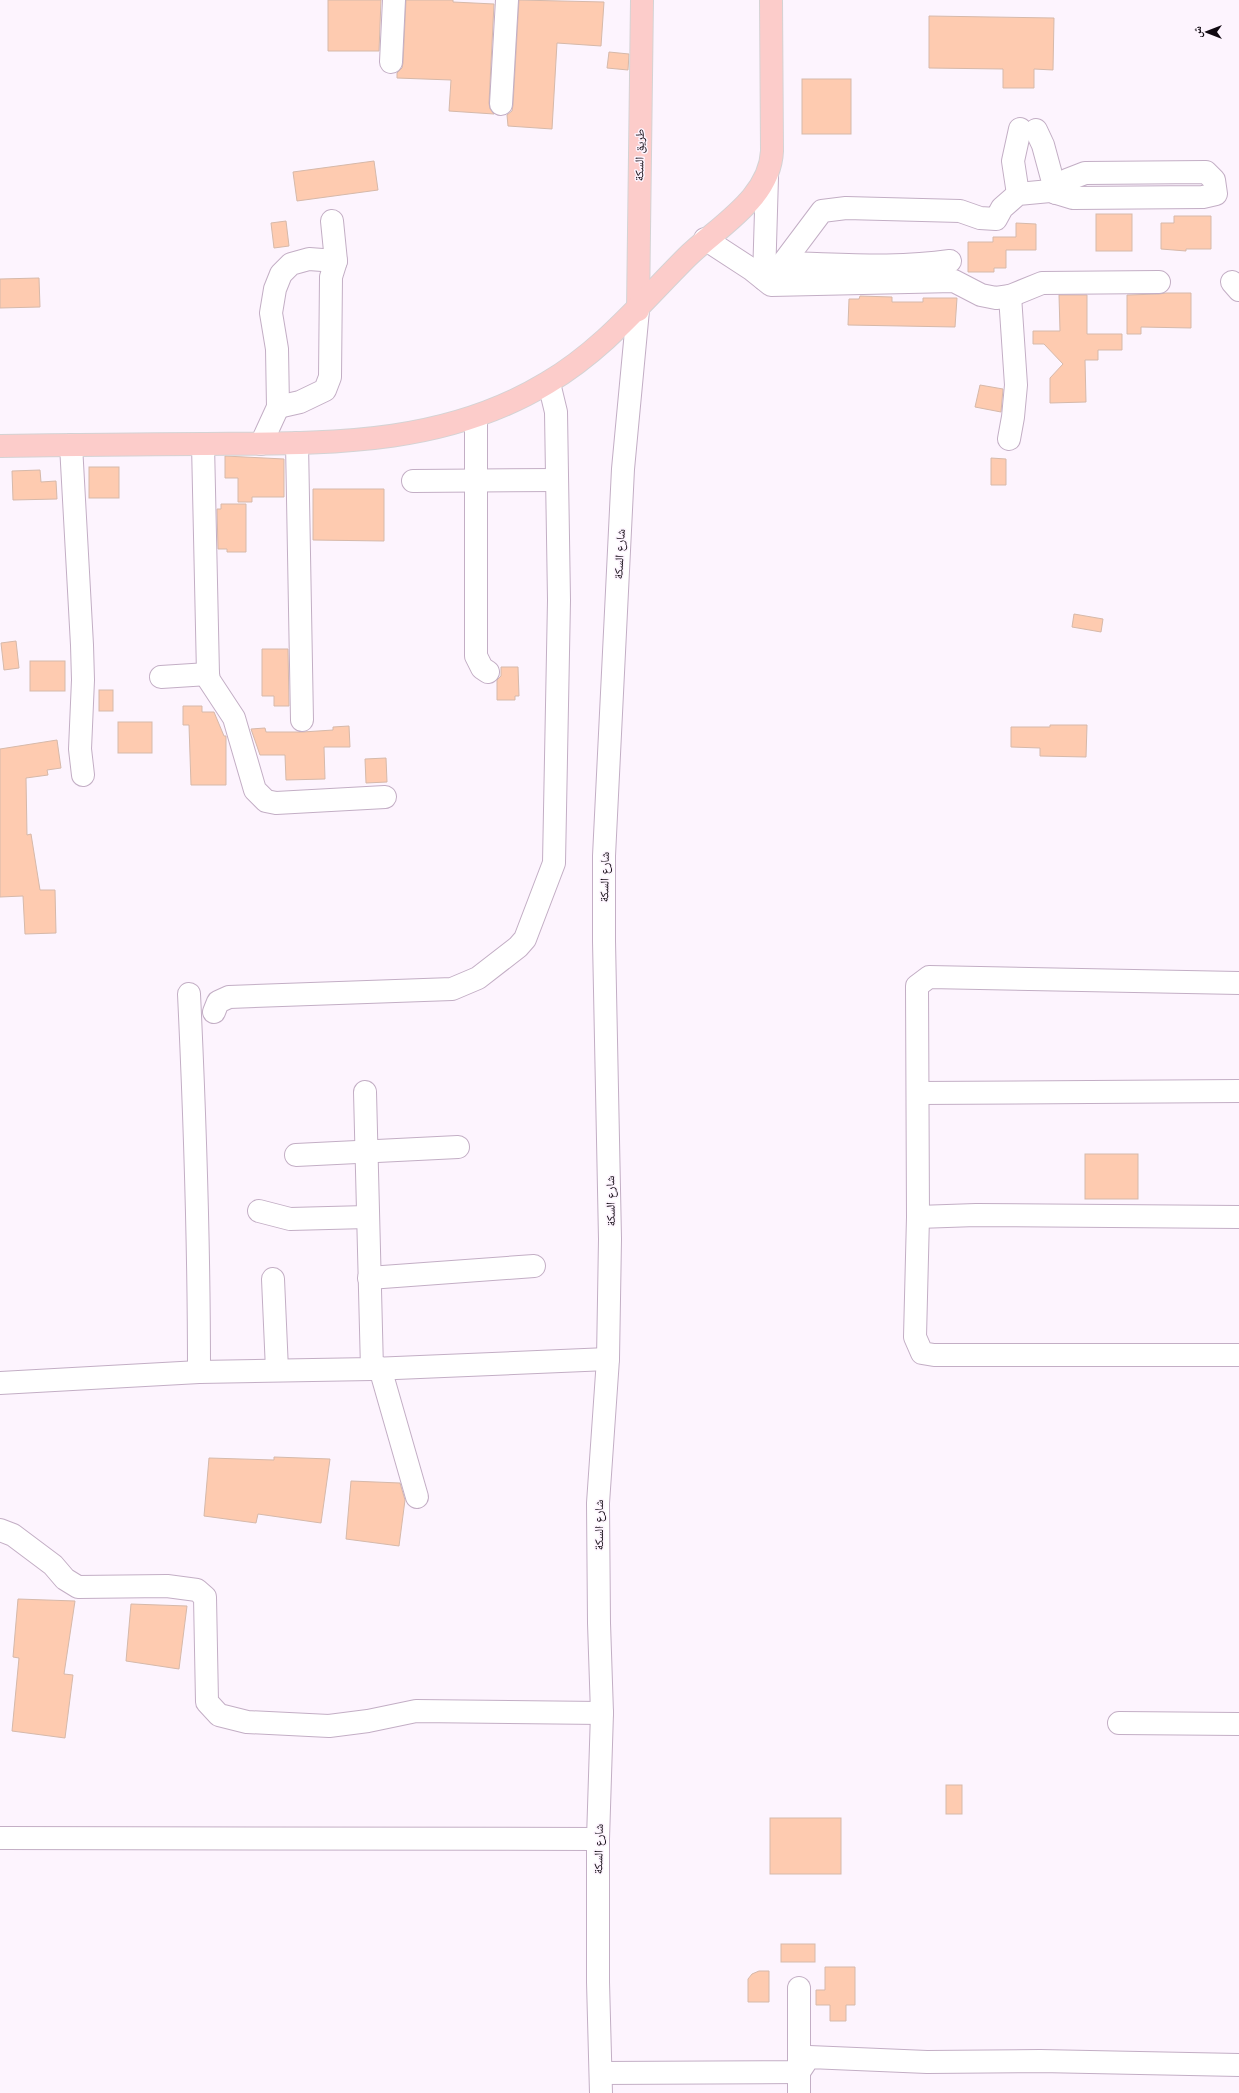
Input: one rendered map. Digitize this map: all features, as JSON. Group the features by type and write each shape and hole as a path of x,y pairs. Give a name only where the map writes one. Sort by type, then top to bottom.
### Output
{"main road":[{"name":"طريق السكة","path":"638,310 642,0"},
{"path":"0,446 261,444 365,440 403,436 476,417 519,399 549,383 590,353 638,310 705,239 756,195 767,177 772,164 771,0"}],"street":[{"path":"391,62 394,0"},
{"path":"501,104 507,0"},
{"path":"1018,194 1013,161 1028,129 1043,145 1056,193"},
{"path":"1162,197 1166,180 1171,172"},
{"path":"764,279 783,263 822,211 846,208 960,211 980,218 996,219 1002,208 1018,194 1050,191 1056,193 1073,198 1203,197 1216,194 1214,180 1206,172 1085,173 1067,180 1056,193"},
{"path":"764,279 767,177"},
{"path":"278,407 300,402 325,390 330,376 331,277 336,261 332,221"},
{"path":"705,239 751,269 771,285 954,281 981,294 996,298 1010,296 1042,283 1159,282"},
{"path":"261,444 278,407 277,349 271,313 275,289 281,274 291,264 309,259 336,261"},
{"path":"783,263 924,265 950,261"},
{"path":"1009,440 1016,384 1010,296"},
{"name":"شارع السكة","path":"607,2079 598,1982 598,1839 602,1713 599,1623 598,1503 608,1359 610,1239 604,962 604,856 623,469 638,310"},
{"path":"214,1012 218,1002 228,997 368,993 458,988 478,978 518,947 525,939 554,863 559,600 556,412 549,383"},
{"path":"476,417 474,481 476,656 482,668 488,672"},
{"path":"297,443 302,720"},
{"path":"204,444 208,674 209,680 234,718 255,790 266,801 276,803 385,797"},
{"path":"71,445 82,646 83,680 80,749 83,775"},
{"path":"413,481 557,480"},
{"path":"161,677 208,674"},
{"path":"1239,983 929,977 917,986 918,1217 915,1337 922,1353 934,1355 1239,1355"},
{"path":"189,994 198,1244 199,1372"},
{"path":"918,1093 1239,1091"},
{"path":"365,1092 365,1152 369,1278 376,1369 417,1497"},
{"path":"296,1155 458,1148"},
{"path":"259,1211 290,1219 367,1217"},
{"path":"918,1217 976,1215 1239,1217"},
{"path":"369,1278 534,1266"},
{"path":"273,1279 277,1370"},
{"path":"0,1383 199,1372 376,1369 608,1359"},
{"path":"0,1530 13,1535 53,1565 65,1579 78,1587 167,1586 197,1590 205,1597 207,1702 219,1715 247,1722 329,1726 368,1721 416,1711 602,1713"},
{"path":"1119,1723 1239,1724"},
{"path":"0,1838 598,1839"},
{"path":"799,1988 799,2082"},
{"path":"799,2082 809,2057 927,2062 1040,2061 1239,2065"},
{"path":"607,2079 725,2072 799,2082"}],"building":[{"path":"328,0 381,0 379,51 328,51"},
{"path":"406,0 453,0 453,2 494,4 489,103 490,109 494,114 449,111 451,80 397,78 397,73 402,68 403,63"},
{"path":"519,0 604,2 601,46 557,43 552,129 508,126 507,115 512,111 513,105"},
{"path":"929,16 1054,18 1053,70 1034,69 1034,88 1003,88 1003,69 929,68"},
{"path":"609,52 629,54 628,70 607,68"},
{"path":"802,79 851,79 851,134 802,134"},
{"path":"374,161 378,190 297,201 293,172"},
{"path":"1096,214 1132,214 1132,251 1096,251"},
{"path":"1174,216 1211,216 1211,249 1186,249 1186,251 1161,249 1161,223 1174,223"},
{"path":"286,221 289,246 274,248 271,223"},
{"path":"1016,223 1036,224 1036,250 1006,250 1006,268 994,268 994,272 968,272 968,242 993,242 993,237 1016,237"},
{"path":"39,278 40,307 0,308 0,279"},
{"path":"1191,293 1191,328 1141,327 1141,334 1127,334 1127,295"},
{"path":"1059,295 1087,295 1087,334 1122,334 1122,350 1098,350 1098,360 1085,360 1086,402 1050,403 1050,378 1063,364 1044,344 1033,344 1033,331 1060,331"},
{"path":"860,296 892,297 892,302 923,302 923,298 957,298 955,327 848,325 849,299 859,299"},
{"path":"980,385 1003,389 1001,412 975,407"},
{"path":"225,456 284,459 284,497 252,497 252,502 238,502 238,478 225,478"},
{"path":"991,458 1006,459 1006,485 991,485"},
{"path":"89,467 119,467 119,498 89,498"},
{"path":"40,470 41,482 56,481 57,499 13,500 12,471"},
{"path":"313,489 384,489 384,541 313,540"},
{"path":"221,504 246,504 246,552 227,552 227,549 218,549 217,509 221,509"},
{"path":"1074,614 1103,619 1101,632 1072,627"},
{"path":"16,641 19,668 4,670 1,643"},
{"path":"262,649 288,649 289,706 274,706 274,696 262,696"},
{"path":"30,661 65,661 65,691 30,691"},
{"path":"501,667 518,667 519,696 515,696 515,700 497,700 497,680 501,676"},
{"path":"99,690 113,690 113,711 99,711"},
{"path":"183,706 202,706 202,712 214,712 224,736 226,736 226,785 191,785 189,725 183,725"},
{"path":"118,722 152,722 152,753 118,753"},
{"path":"1050,725 1087,725 1086,757 1040,756 1040,748 1011,747 1011,727 1050,727"},
{"path":"349,726 350,747 324,747 325,779 286,780 285,755 260,755 251,729 265,728 266,732 303,732 333,730 333,727"},
{"path":"57,740 61,768 47,770 48,775 26,778 27,835 31,834 40,890 55,890 56,933 25,934 23,896 0,897 0,749"},
{"path":"386,758 387,782 366,783 365,759"},
{"path":"1085,1154 1138,1154 1138,1199 1085,1199"},
{"path":"274,1457 330,1459 321,1523 258,1514 256,1523 204,1516 209,1458 274,1460"},
{"path":"351,1481 400,1483 405,1500 399,1546 346,1539"},
{"path":"18,1599 75,1601 64,1674 73,1675 65,1738 12,1731 19,1658 13,1657"},
{"path":"131,1604 187,1606 179,1669 126,1661"},
{"path":"946,1785 962,1785 962,1814 946,1814"},
{"path":"770,1818 841,1818 841,1874 770,1874"},
{"path":"781,1944 815,1944 815,1962 781,1962"},
{"path":"825,1967 855,1967 855,2005 846,2005 846,2021 830,2021 830,2005 816,2005 816,1990 825,1990"},
{"path":"759,1971 769,1971 769,2002 748,2002 748,1979 752,1974"}]}
